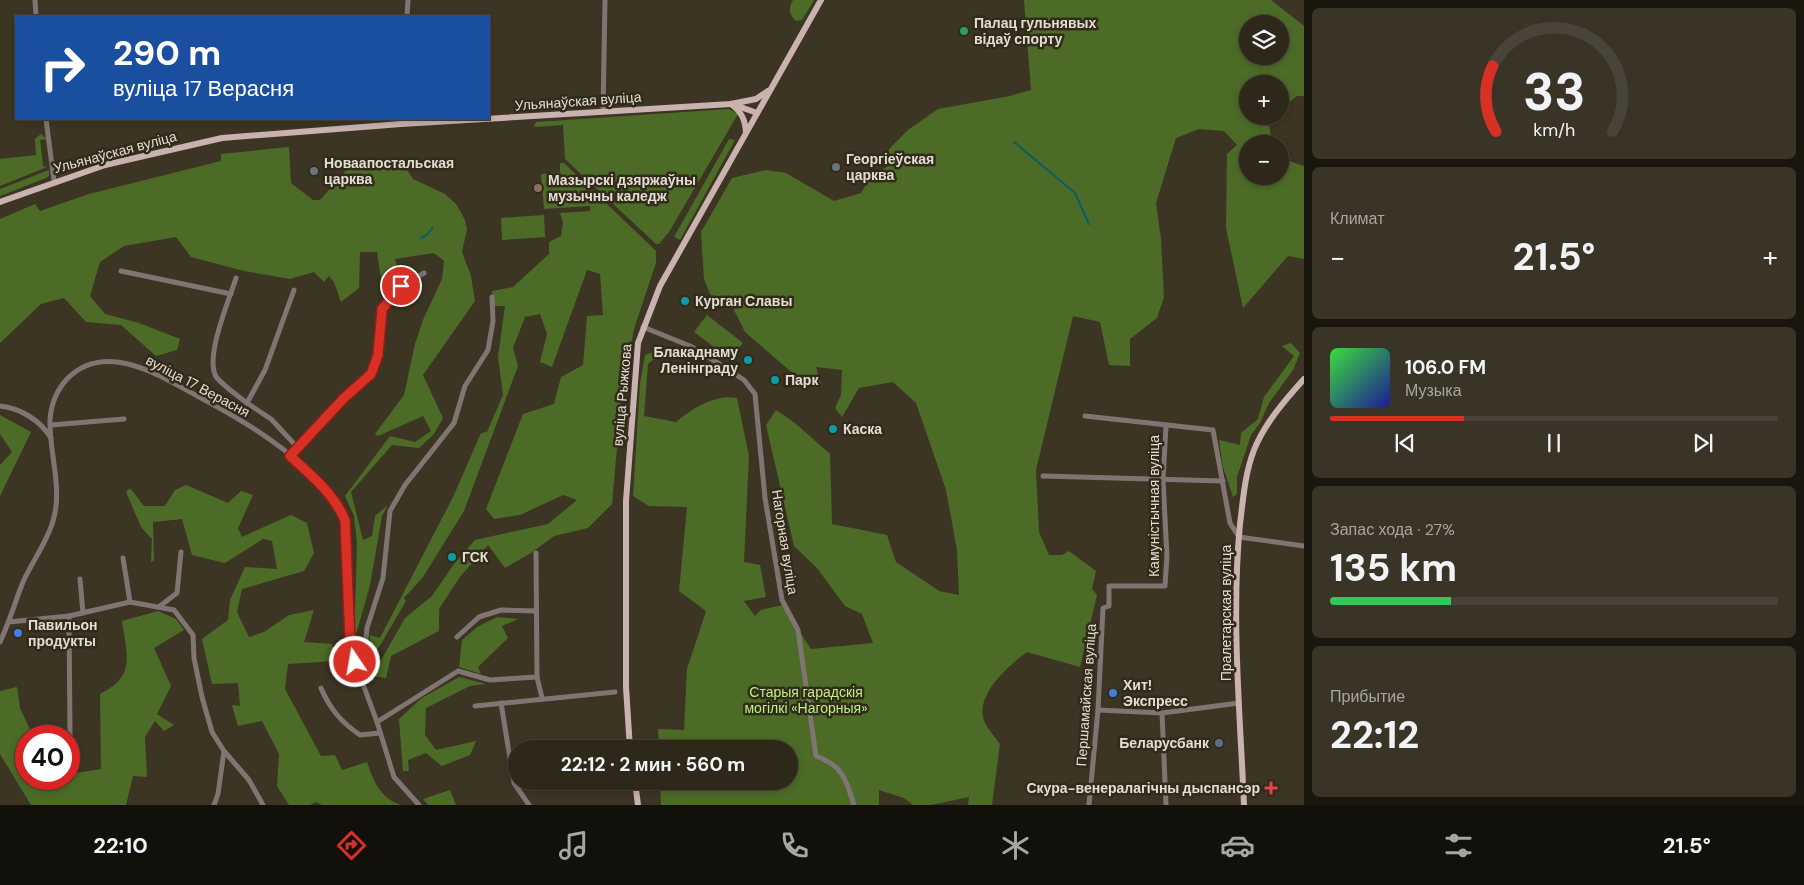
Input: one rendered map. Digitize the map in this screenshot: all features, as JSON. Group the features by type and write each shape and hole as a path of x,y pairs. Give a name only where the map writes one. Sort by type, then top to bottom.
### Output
{"main road":[{"name":"вуліца Рыжкова","path":"629,740 626,687 626,500 636,358 643,327 660,286 821,0"},
{"name":"Ульянаўская вуліца","path":"490,118 731,104 760,97 771,88"},
{"path":"747,100 754,105 757,113"},
{"path":"731,104 757,113"},
{"path":"731,104 741,112 744,118 746,133"},
{"name":"Ульянаўская вуліца","path":"0,202 54,181 105,165 222,138 441,120"},
{"name":"Пралетарская вуліца","path":"1244,805 1236,572 1248,472 1254,451 1274,415 1304,378"},
{"path":"636,790 638,805"}],"street":[{"path":"35,0 36,15"},
{"path":"407,15 408,0"},
{"path":"603,112 605,0"},
{"path":"46,120 54,181"},
{"path":"121,271 231,294"},
{"path":"290,456 344,398 371,374 378,355 382,309 401,286 424,274"},
{"name":"вуліца 17 Верасня","path":"236,278 219,331 214,352 213,369 216,377 247,403 271,418 298,448"},
{"name":"вуліца 17 Верасня","path":"247,403 265,370 294,290"},
{"name":"вуліца 17 Верасня","path":"362,677 368,628 383,578 390,511 404,485 454,423 465,386 488,350 493,321 492,297"},
{"name":"Нагорная вуліца","path":"643,327 690,346 744,380 755,394 765,498 780,591 782,600 798,630 800,638 816,756 830,761 844,775 854,805"},
{"name":"вуліца 17 Верасня","path":"0,642 23,583 53,521 56,500 51,425 53,401 63,384 75,371 98,362 113,360 153,372 232,414 290,456 320,483 337,504 345,520 350,642 355,662 378,722 394,776 418,805"},
{"path":"0,406 17,409 39,424 53,440"},
{"path":"1085,416 1213,430 1230,523 1239,537 1304,546"},
{"path":"51,425 124,419"},
{"name":"Камуністычная вуліца","path":"1165,586 1167,556 1164,480 1166,426"},
{"path":"1044,476 1223,481"},
{"path":"160,606 177,593 181,552"},
{"path":"536,553 537,677 542,698"},
{"path":"122,558 130,602"},
{"path":"80,580 83,613"},
{"name":"Першамайская вуліца","path":"1089,805 1098,710 1103,608 1109,606 1109,586 1165,586"},
{"path":"9,622 69,616 130,602 174,610 193,635 194,658 212,732 224,751 249,780 263,805"},
{"path":"457,637 479,617 501,610 536,611"},
{"path":"69,616 70,725"},
{"path":"378,722 458,671 490,680 537,677"},
{"path":"322,688 328,704 341,721 360,735 380,733"},
{"path":"475,706 615,692"},
{"path":"502,703 514,783 529,805"},
{"path":"1098,710 1162,713 1239,703"},
{"path":"1162,713 1166,805"},
{"path":"214,805 218,794 224,751"}],"green space":[{"path":"793,0 814,0 802,20 796,21 791,14 790,6"},
{"name":"Старыя гарадскія могілкі «Нагорныя»","path":"1024,0 1271,0 1304,26 1304,96 1297,96 1289,102 1289,75 1239,75 1239,125 1269,125 1271,135 1239,135 1239,185 1289,185 1289,161 1304,166 1304,259 1288,256 1243,308 1226,228 1227,154 1237,145 1224,131 1199,129 1176,138 1156,203 1161,239 1164,297 1157,318 1130,339 1130,366 1109,365 1100,322 1073,316 1036,470 1039,532 1049,555 1062,555 1069,551 1096,571 1092,589 1097,595 1080,667 1027,652 1002,674 987,694 983,704 983,715 986,725 1000,744 992,805 968,805 969,797 931,805 913,805 904,798 879,790 879,805 661,805 660,790 798,790 798,740 659,740 658,729 684,730 687,669 706,611 679,591 687,507 649,506 633,496 640,384 645,355 664,348 662,353 648,364 644,416 676,422 689,412 712,400 729,397 737,398 749,456 744,562 760,565 766,597 744,601 755,616 761,610 782,605 811,649 873,643 862,614 845,606 817,568 794,546 766,425 776,410 795,423 830,454 832,524 887,535 896,562 939,591 959,595 957,550 946,490 916,403 893,382 859,388 842,417 835,408 841,395 842,370 816,367 821,383 816,388 789,370 745,332 732,306 715,306 704,279 701,232 732,178 766,170 786,173 834,201 861,193 873,174 887,167 889,149 908,130 938,109 1010,96 1031,90"},
{"path":"729,109 738,114 669,232 659,244 656,244 565,159 563,125 534,127 536,122"},
{"path":"41,134 47,139 40,140 43,166 47,167 0,186 0,159 36,155 35,139"},
{"path":"729,139 735,140 680,240 674,237"},
{"path":"289,147 291,183 313,200 320,200 347,169 372,161 397,163 406,168 413,179 445,194 457,205 465,220 467,229 462,252 471,276 475,301 423,375 443,418 434,434 419,448 392,445 351,492 363,540 372,536 375,516 388,505 382,516 370,585 354,642 357,543 354,516 345,496 390,436 415,442 431,431 423,416 378,436 375,434 404,395 415,344 423,320 442,279 444,261 434,253 395,259 401,281 382,285 377,252 360,252 359,288 341,302 334,282 329,276 324,282 314,272 290,279 244,271 191,257 176,237 124,246 100,262 90,296 105,314 139,323 180,339 177,350 156,356 121,325 86,322 64,298 41,304 0,343 0,219 35,204 40,211 89,194 221,161 221,154"},
{"path":"560,163 564,163 656,251 656,263 634,329 627,367 624,368 612,504 588,528 554,536 531,553 505,568 488,545 459,578 439,609 439,631 391,656 386,678 372,676 405,618 432,596 454,564 475,540 548,524 577,500 563,495 520,515 494,519 486,509 523,414 554,404 561,377 583,365 587,316 603,315 600,274 587,270 552,367 540,362 547,334 540,314 525,317 513,348 518,366 464,511 423,577 404,598 406,601 371,661 368,659 370,635 380,638 453,497 481,433 487,432 503,395 498,357 505,306 494,306 492,291 513,287 549,254 549,242 561,236 563,223 560,213 590,211 590,206 544,209 541,174 560,172"},
{"path":"49,170 49,176 46,178 0,196 0,189"},
{"path":"544,215 545,237 502,240 501,218"},
{"path":"707,315 743,343 730,359 694,332"},
{"path":"1291,343 1300,353 1293,370 1269,403 1260,423 1251,435 1237,477 1237,494 1233,497 1223,467 1219,440 1240,445 1241,433 1258,419 1264,397 1294,356 1282,346"},
{"path":"0,415 31,432 0,496 0,465 12,452 0,434"},
{"path":"186,485 228,503 241,491 253,495 238,528 242,537 291,515 307,523 314,553 304,571 242,589 237,612 249,637 264,632 289,615 314,610 304,642 332,644 336,661 288,664 285,689 321,756 335,755 342,770 367,762 375,783 383,794 401,805 322,805 316,802 310,805 289,805 277,786 279,754 262,721 238,726 232,705 240,706 238,683 212,684 202,639 228,620 230,600 245,567 277,569 272,541 263,539 225,563 192,555 182,519 153,522 154,560 151,562 152,539 141,527 126,492 130,488 144,506 165,506 175,490"},
{"path":"158,611 176,619 184,630 154,648 171,686 157,714 174,725 164,731 155,721 145,737 147,777 133,776 126,805 31,805 22,790 80,790 80,772 101,769 100,694 119,680 124,672 127,655 122,621"},
{"path":"497,617 518,619 502,626 508,638 478,667 481,674 459,667 462,640 477,627"},
{"path":"459,677 486,684 470,686 426,708 425,735 436,750 476,741 470,755 442,766 426,753 408,760 409,771 403,771 399,719 422,698"},
{"path":"17,687 20,708 28,725 15,725 15,779 0,754 0,691"},
{"path":"450,790 456,805 428,805 423,799"}],"waterway":[{"path":"1014,142 1075,193 1089,224"},
{"path":"421,238 427,235 433,227"}],"place":[{"name":"Палац гульнявых відаў спорту","path":"964,31"},
{"name":"Георгіеўская царква","path":"836,167"},
{"name":"Новаапостальская царква","path":"314,171"},
{"name":"Мазырскі дзяржаўны музычны каледж","path":"538,188"},
{"name":"Курган Славы","path":"685,301"},
{"name":"Блакаднаму Ленінграду","path":"748,360"},
{"name":"Парк","path":"775,380"},
{"name":"Каска","path":"833,429"},
{"name":"ГСК","path":"452,557"},
{"name":"Павильон продукты","path":"18,633"},
{"name":"Хит! Экспресс","path":"1113,693"},
{"name":"Беларусбанк","path":"1219,743"},
{"name":"Скура-венералагічны дыспансэр","path":"1271,788"}],"route":[{"path":"355,662 350,642 345,520 337,504 320,483 290,456 344,398 371,374 378,355 382,309 401,286"}]}
